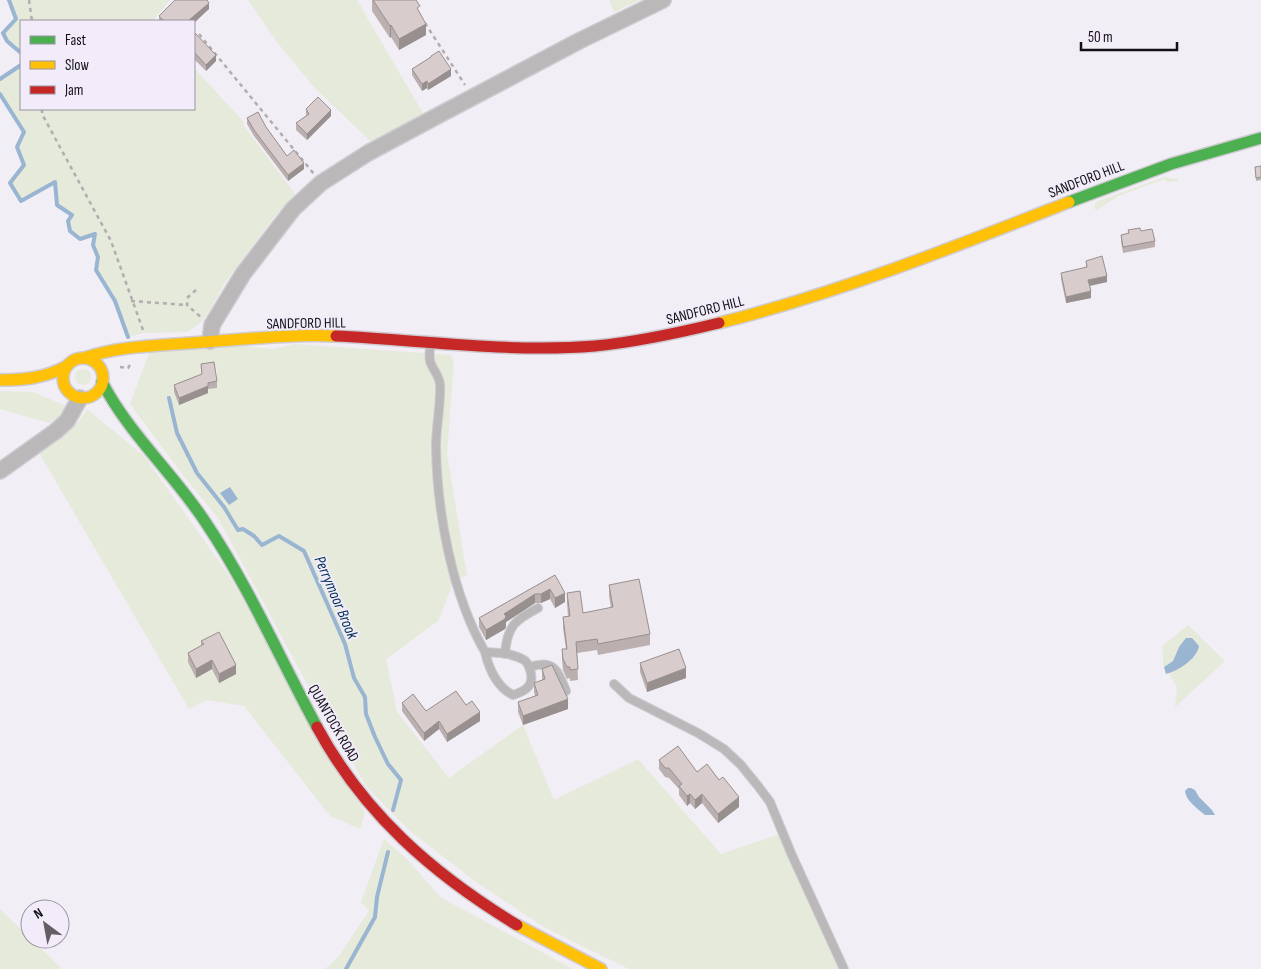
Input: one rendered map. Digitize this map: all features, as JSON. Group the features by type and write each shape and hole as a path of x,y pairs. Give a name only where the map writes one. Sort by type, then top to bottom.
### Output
{"main road":[{"name":"SANDFORD HILL","path":"84,358 105,350 147,346 210,341 331,336 521,348 589,346 644,340 684,332 824,293 947,250 1184,158 1261,138"},
{"path":"67,366 64,372 64,386 79,396 96,393 112,361 129,348"},
{"path":"0,380 21,381 54,374 71,362 84,358 96,363 100,368 103,379"},
{"name":"QUANTOCK ROAD","path":"103,379 107,392 122,414 182,490 213,534 248,593 312,719 344,771 373,809 418,854 473,897 525,930 601,969"},
{"name":"QUANTOCK ROAD","path":"21,381 79,396 122,414"}],"street":[{"path":"210,341 212,325 243,274 274,232 305,196 321,183 368,153 663,0"},
{"path":"0,471 67,421 79,396"}],"lane":[{"path":"430,343 430,361 440,382 436,444 440,497 451,561 463,606 472,630 485,652 489,667 496,680 505,691 513,695 529,687 532,678 530,667 525,661 506,654 485,652"},
{"path":"506,654 506,638 512,626 521,617 538,608"},
{"path":"530,667 540,664 553,666 560,674 566,691"},
{"path":"614,684 629,698 698,733 724,749 741,765 758,786 770,802 844,969"}],"path":[{"path":"29,0 32,20"},
{"path":"420,16 473,97"},
{"path":"199,34 321,183"},
{"path":"42,110 42,114 111,241 131,301 139,318 147,346"},
{"path":"187,305 188,297 196,290"},
{"path":"131,301 187,305 212,325"}],"green space":[{"path":"9,0 170,0 154,20 20,20 20,52 7,41 3,33 16,19"},
{"path":"248,0 357,0 424,115 370,141 312,85 277,42"},
{"path":"609,0 640,0 614,12"},
{"path":"20,66 20,110 195,110 195,69 243,121 244,126 295,194 275,216 226,281 207,315 200,323 188,332 143,333 128,337 115,301 96,270 98,257 93,245 95,234 80,239 70,231 68,221 71,215 57,205 54,182 21,201 10,183 24,165 17,147 23,132 0,94 0,79"},
{"path":"1164,177 1178,179 1179,181 1166,182 1165,179 1118,196 1096,211 1094,206 1096,202"},
{"path":"295,344 451,355 454,362 447,453 467,576 455,579 438,621 386,659 397,712 449,778 523,725 554,800 638,759 721,854 782,833 846,969 629,969 544,927 479,884 411,832 366,786 306,682 218,518 182,474 130,404 149,353 235,345 272,349","holes":["217,367 217,388 208,389 208,393 179,404"]},
{"path":"80,369 86,369 91,374 89,383 80,385 75,380 75,374"},
{"path":"0,391 33,392 66,406 62,414 49,423 0,409"},
{"path":"87,409 144,456 228,574 365,813 360,829 330,816 244,706 207,700 189,709 38,451 78,422"},
{"path":"1188,625 1225,661 1175,707 1177,687 1169,674 1183,666 1196,655 1186,639 1179,647 1173,661 1164,667 1164,670 1162,646"},
{"path":"384,839 407,859 440,897 573,969 325,969 339,956 369,911 361,902"},
{"path":"0,909 20,928 20,949 41,949 62,969 0,969"}],"water":[{"path":"230,487 238,499 229,505 220,493"},
{"path":"1186,638 1192,638 1199,646 1198,651 1186,664 1166,674 1164,667 1173,661 1179,647"},
{"path":"1188,788 1195,790 1215,815 1205,815 1193,804 1186,795 1185,791"}],"building":[{"path":"175,0 207,0 209,3 189,20 163,20 159,16"},
{"path":"373,0 416,0 420,6 417,8 426,24 399,39"},
{"path":"195,33 216,55 206,65 195,53"},
{"path":"439,51 451,69 428,84 427,81 422,84 412,69"},
{"path":"318,97 331,110 307,134 296,123 309,114 306,109"},
{"path":"258,112 266,127 287,156 294,150 304,163 288,175 247,118"},
{"path":"1261,166 1261,177 1256,178 1255,167"},
{"path":"1140,228 1141,231 1152,229 1155,241 1123,247 1121,235 1129,233 1128,230"},
{"path":"1102,256 1107,276 1088,280 1091,291 1066,297 1061,273 1087,267 1086,261"},
{"path":"214,362 217,381 208,383 208,386 179,398 174,385 202,374 201,364"},
{"path":"555,575 565,593 555,598 550,589 541,594 535,594 504,614 506,616 505,619 486,630 479,618"},
{"path":"639,579 650,634 598,644 597,639 576,642 578,669 570,670 570,667 567,667 563,659 562,649 567,649 563,617 570,616 567,593 580,591 583,613 613,607 609,585"},
{"path":"219,632 236,665 219,674 212,660 196,669 188,653 204,644 201,641"},
{"path":"679,649 686,668 647,683 640,663"},
{"path":"552,665 568,699 523,716 518,702 538,695 534,683 545,679 542,669"},
{"path":"456,691 466,705 472,701 480,712 447,734 439,721 424,733 402,703 413,694 426,711"},
{"path":"678,746 697,772 707,764 719,780 723,777 739,797 718,814 702,794 695,800 690,794 687,796 679,786 682,784 669,768 665,768 659,760"}],"waterway":[{"name":"Perrymoor Brook","path":"9,0 16,19 3,33 7,41 20,52"},
{"name":"Perrymoor Brook","path":"0,79 20,66"},
{"name":"Perrymoor Brook","path":"0,94 24,132 17,147 24,165 10,183 21,201 55,182 57,205 72,215 68,221 70,231 80,239 95,234 93,245 98,257 96,270 115,301 128,337"},
{"name":"Perrymoor Brook","path":"169,398 177,433 197,473 224,507 238,530 243,529 254,536 262,545 279,536 304,551 345,644 354,678 365,697 366,714 375,737 388,764 401,780 393,810"},
{"name":"Perrymoor Brook","path":"346,969 375,917 377,897 388,852"}],"traffic: fast":[{"path":"1069,202 1171,164 1261,138"},
{"path":"102,382 138,437 193,505 222,547 317,727"}],"traffic: slow":[{"path":"719,323 808,298 852,283 1069,202"},
{"path":"84,358 110,351 150,346 281,337 336,336"},
{"path":"79,358 87,358 94,361 100,367 103,378 100,389 94,395 87,398 79,398 72,395 66,389 63,382 63,374 66,367 72,361 79,358"},
{"path":"0,380 34,378 67,366"},
{"path":"517,925 601,969"}],"traffic: jam":[{"path":"336,336 498,347 563,348 626,342 673,334 719,323"},
{"path":"317,727 356,787 403,840 457,885 517,925"}]}
